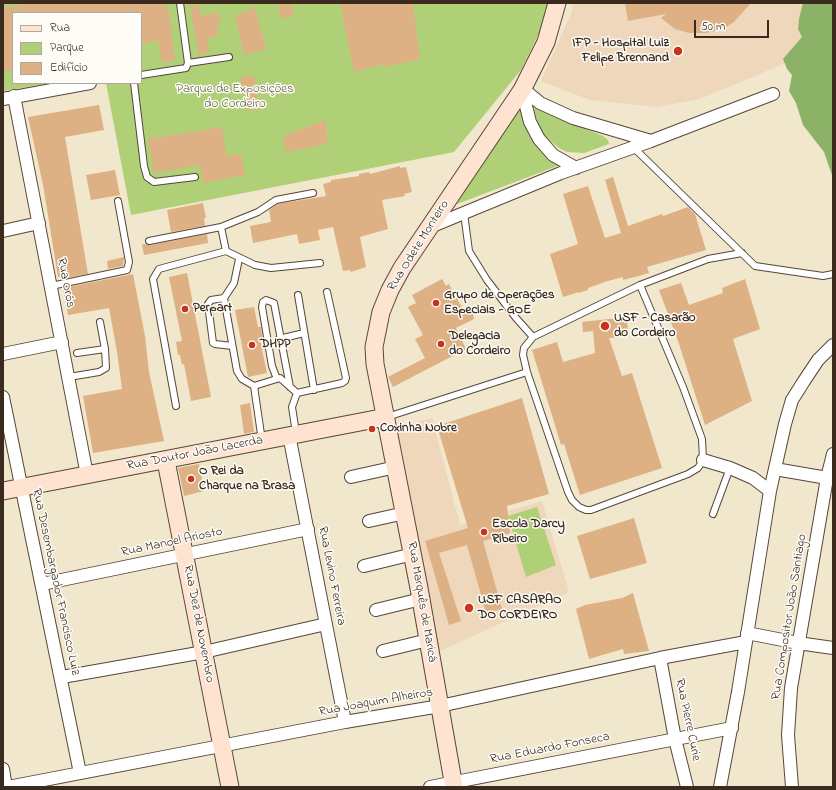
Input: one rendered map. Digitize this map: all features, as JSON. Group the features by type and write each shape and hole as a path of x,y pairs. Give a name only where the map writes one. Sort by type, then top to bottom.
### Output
{"main road":[{"name":"Rua Odete Monteiro","path":"386,417 375,364 374,347 375,335 381,312 390,290 430,227 522,90 546,42 557,3"},
{"name":"Rua Doutor João Lacerda","path":"3,491 166,461 386,417"},
{"name":"Rua Marquês de Maricá","path":"386,417 413,554 453,785"},
{"name":"Rua Dez de Novembro","path":"166,461 230,787"}],"street":[{"path":"8,97 84,84"},
{"path":"522,90 540,103 573,118 651,142"},
{"path":"522,90 530,122 539,139 553,155 576,168"},
{"path":"430,227 576,168 651,142 773,94"},
{"name":"Rua Orós","path":"8,97 39,223 87,475"},
{"path":"3,231 39,223"},
{"path":"3,354 62,342"},
{"path":"720,787 732,728 770,491 792,400 818,360 833,346"},
{"name":"Rua Desembargador Francisco Luiz","path":"3,398 62,677 80,773"},
{"name":"Rua Levino Ferreira","path":"292,435 308,530 345,722"},
{"name":"Rua Compositor João Santiago","path":"792,787 789,728 790,688 830,479 833,454"},
{"path":"703,460 730,468 753,478 770,491"},
{"path":"351,477 396,467"},
{"path":"776,469 830,479"},
{"path":"369,521 405,513"},
{"name":"Rua Manoel Ariosto","path":"42,584 308,530"},
{"path":"364,566 413,554"},
{"path":"376,610 421,599"},
{"path":"62,677 204,652 326,624"},
{"path":"747,637 833,648"},
{"name":"Rua Joaquim Alheiros","path":"7,787 222,745 440,706 660,658 747,637"},
{"path":"383,652 428,640"},
{"name":"Rua Pierre Curie","path":"660,658 675,739 687,787"},
{"name":"Rua Eduardo Fonseca","path":"430,787 453,785 732,728"},
{"path":"3,769 7,787"}],"lane":[{"path":"142,75 182,70 186,68 188,63 180,3"},
{"path":"188,63 229,57"},
{"path":"134,84 144,166 148,177 154,182 195,177"},
{"path":"634,148 755,266 823,276 833,274"},
{"path":"149,241 221,227 258,212 276,200 313,193"},
{"path":"52,286 127,270 129,262 118,201"},
{"path":"464,213 470,251 491,285 516,318 533,337"},
{"path":"221,227 226,252"},
{"path":"176,406 153,279 155,273 164,267 226,252 239,258 271,268 320,263"},
{"path":"640,285 683,387 702,439 703,460 698,468 688,474 591,510 579,507 572,500 568,492 527,372 523,355 524,348 533,337 640,285 708,259 742,253"},
{"path":"239,258 234,282 224,298 237,371 242,379 254,386 277,378 282,379 297,393 342,383 346,378 327,292"},
{"path":"298,295 314,390"},
{"path":"224,298 211,300 208,304 213,343 232,346"},
{"path":"277,378 272,366 262,307 263,302 266,300 274,303 279,339 290,388"},
{"path":"69,377 104,370 106,368 105,350 100,322"},
{"path":"279,339 304,333"},
{"path":"77,353 105,350"},
{"path":"386,417 527,372"},
{"path":"254,386 262,441"},
{"path":"292,435 292,407 297,393"},
{"path":"714,514 730,468"}],"shaded area":[{"name":"IFP - Hospital Luiz Felipe Brennand","path":"573,3 809,3 814,40 788,62 700,99 657,107 590,100 541,81 571,14"},
{"name":"Escola Darcy Ribeiro","path":"432,418 460,525 542,501 569,592 438,652 419,538 396,428"}],"green space":[{"name":"Parque de Exposições do Cordeiro","path":"3,3 549,3 540,31 521,70 454,152 131,215 106,84 142,84 142,12 12,12 12,84 46,84 3,91"},
{"path":"803,3 833,3 833,178 824,152 803,125 796,103 789,91 792,75 787,69 783,59 802,37 798,29"},
{"path":"519,104 525,126 531,138 541,150 560,165 457,204 456,202"},
{"path":"536,108 603,136 608,140 609,144 584,153 567,152 559,148 544,136 538,124 534,110"},
{"path":"537,507 556,565 526,577 508,516"}],"building":[{"path":"29,3 166,3 167,10 169,10 175,60 162,63 158,40 142,44 142,12 12,12 12,70 3,72 3,9"},
{"path":"278,3 291,3 294,15 281,19"},
{"path":"340,3 413,3 420,59 386,67 385,64 354,72"},
{"path":"625,3 751,3 734,22 723,29 706,33 689,33 675,29 661,18 666,14 628,21"},
{"path":"199,5 202,16 219,12 220,26 217,26 218,35 207,39 209,51 199,57 190,6"},
{"path":"255,7 266,49 244,55 235,16"},
{"path":"254,75 259,108 248,111 240,78"},
{"path":"99,105 104,130 65,137 88,274 61,279 61,277 58,277 43,185 28,117"},
{"path":"326,120 327,144 286,152 283,136"},
{"path":"222,127 227,156 241,154 245,175 203,183 200,165 154,173 148,139"},
{"path":"400,166 400,168 406,167 412,192 404,194 405,196 382,200 388,229 360,237 366,267 351,272 350,270 343,271 333,227 318,230 320,240 299,244 297,234 253,243 250,226 271,222 269,210 277,204 326,196 323,184 331,182 331,180 359,176 359,174 369,172 370,174"},
{"path":"115,170 120,195 91,200 86,175"},
{"path":"613,177 628,226 688,207 695,214 706,250 647,267 649,273 623,280 623,277 608,281 588,288 588,290 563,297 550,254 578,244 563,194 588,186 605,238 621,233 605,180"},
{"path":"203,203 206,218 204,218 205,226 171,232 167,210"},
{"path":"207,234 208,243 144,255 142,244 150,245"},
{"path":"124,257 123,266 108,269 107,261"},
{"name":"Perpart","path":"187,273 211,397 191,401 184,364 182,365 180,355 178,355 176,342 182,341 169,277"},
{"path":"133,274 145,336 149,372 164,441 93,453 83,396 122,389 109,308 68,315 63,288"},
{"path":"442,279 446,286 449,284 465,313 472,310 474,319 456,328 466,349 393,387 388,377 425,358 415,339 423,335 408,307 416,303 412,295"},
{"path":"745,279 760,329 733,339 752,401 705,425 678,341 659,290 681,283 689,305 723,293 722,288"},
{"name":"DHPP","path":"254,307 258,327 261,327 263,340 260,340 267,373 248,377 235,310"},
{"path":"627,317 628,336 609,338 622,376 632,373 662,468 580,495 564,444 561,445 532,350 557,342 563,362 595,353 593,331 583,332 582,322"},
{"path":"522,398 549,494 507,506 510,533 483,541 502,609 486,613 467,545 439,553 461,621 449,625 425,541 468,528 437,426"},
{"path":"250,403 254,432 244,434 240,405"},
{"name":"O Rei da Charque na Brasa","path":"199,464 204,491 184,496 178,468"},
{"path":"634,518 647,563 590,579 577,536"},
{"path":"633,593 649,651 624,654 623,649 589,659 576,609 585,605 622,598"}],"place":[{"name":"IFP - Hospital Luiz Felipe Brennand","path":"678,51"},
{"name":"Grupo de Operações Especiais - GOE","path":"436,303"},
{"name":"Perpart","path":"185,309"},
{"name":"USF - Casarão do Cordeiro","path":"605,326"},
{"name":"Delegacia do Cordeiro","path":"441,344"},
{"name":"DHPP","path":"252,345"},
{"name":"Coxinha Nobre","path":"372,429"},
{"name":"O Rei da Charque na Brasa","path":"191,479"},
{"name":"Escola Darcy Ribeiro","path":"484,532"},
{"name":"USF CASARAO DO CORDEIRO","path":"469,608"}]}
